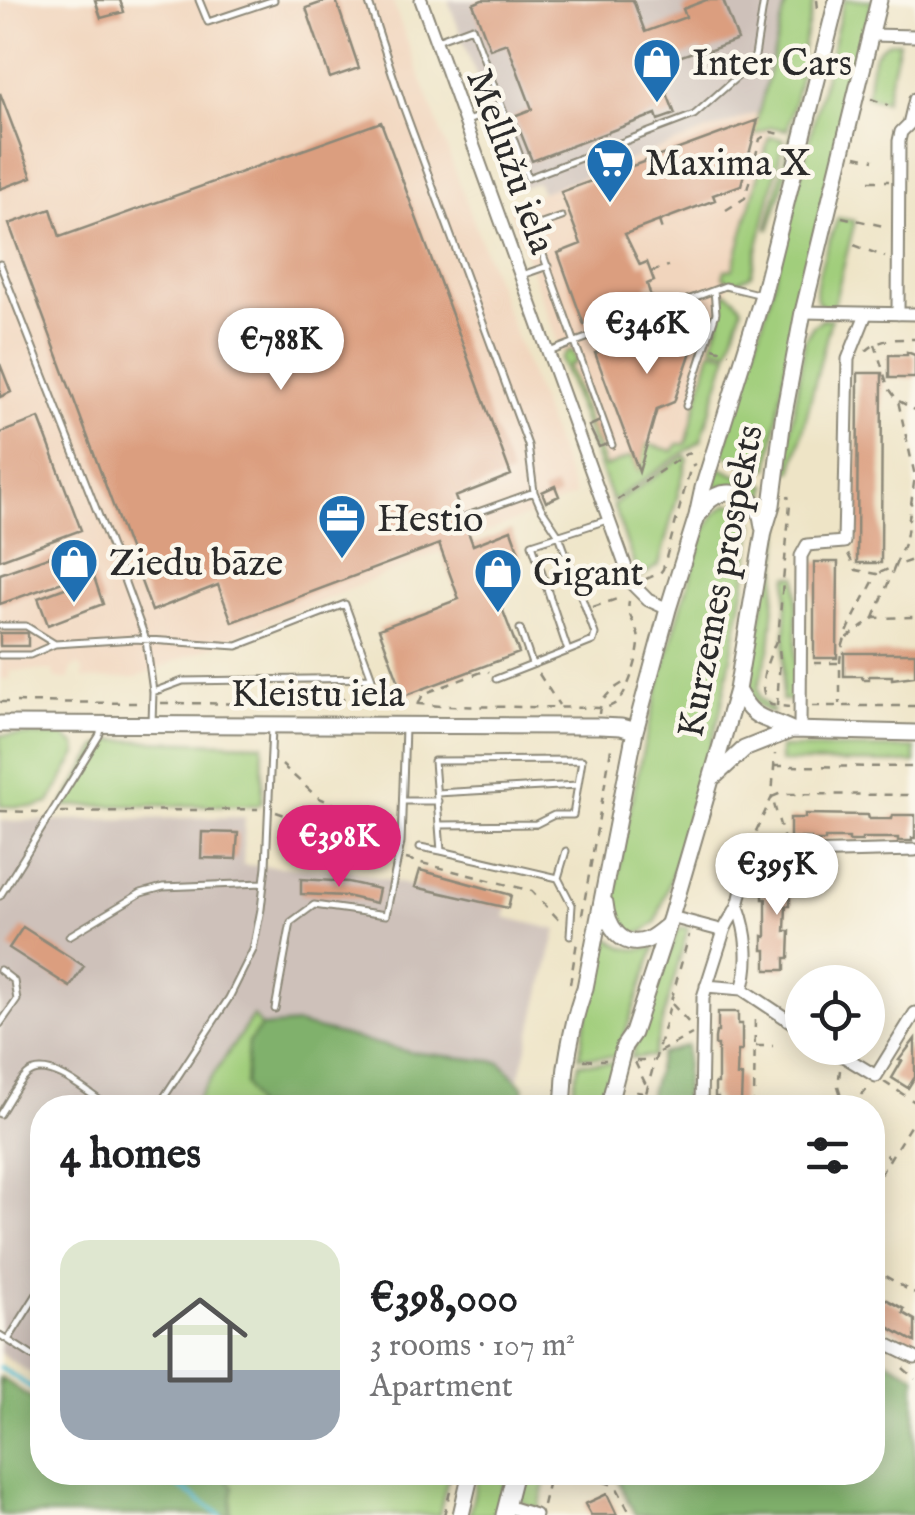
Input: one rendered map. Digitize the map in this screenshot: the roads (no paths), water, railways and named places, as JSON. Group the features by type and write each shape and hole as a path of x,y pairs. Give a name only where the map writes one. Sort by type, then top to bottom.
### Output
{"main road":[{"name":"Kurzemes prospekts","path":"565,1095 574,1023 586,988 634,731 762,295 837,0"},
{"name":"Kurzemes prospekts","path":"611,1095 624,1046 669,922 738,690 803,312 880,0"},
{"path":"698,516 710,499 727,493 740,494 760,511 764,532"},
{"path":"738,690 760,719 796,730 915,733"},
{"name":"Kleistu iela","path":"0,724 610,726 634,731"},
{"path":"713,778 744,748 796,730"},
{"path":"604,894 606,916 614,932 625,940 650,939 669,922"},
{"path":"461,1515 469,1485"},
{"path":"505,1511 512,1485"}],"street":[{"name":"Mellužu iela","path":"421,0 632,584 648,600 668,608"},
{"path":"871,35 915,36"},
{"path":"898,314 899,140 901,132 912,124 915,99"},
{"path":"803,312 915,314"},
{"path":"796,730 800,707 802,556 807,545 844,542 848,360 866,314"},
{"path":"701,1095 702,1006 706,986 728,918 738,907 746,867 754,857 915,850"},
{"path":"738,907 746,927 746,978 742,989"},
{"path":"669,922 692,922 724,930"},
{"path":"706,986 742,989 785,1018"},
{"path":"885,1061 915,1013"},
{"path":"858,1065 876,1076 883,1065"},
{"path":"885,1343 915,1358"},
{"path":"505,1511 538,1515"}],"lane":[{"path":"199,0 208,22 274,0"},
{"path":"368,0 528,445 534,492 559,534 595,634 593,641 496,679"},
{"path":"436,41 472,27 528,178 694,115 755,56 764,0"},
{"path":"466,121 502,108"},
{"path":"562,217 533,227 612,445"},
{"path":"0,264 146,640 152,725"},
{"path":"522,276 548,266"},
{"path":"549,352 725,286 762,295"},
{"path":"686,406 716,312 714,290"},
{"path":"467,516 534,492"},
{"path":"568,650 532,544 609,518"},
{"path":"0,655 30,655 55,644 136,639 236,646 345,604 372,678 183,681 152,692"},
{"path":"0,626 26,626 55,644"},
{"path":"520,630 532,664"},
{"path":"0,896 103,724"},
{"path":"165,1095 229,998 246,968 257,932 264,883 272,725"},
{"path":"275,1009 291,922 314,905 386,915 398,856 405,725"},
{"path":"439,826 536,824 554,815 573,815 582,760 434,761 440,850"},
{"path":"403,801 578,785"},
{"path":"420,846 558,878"},
{"path":"566,851 558,878 572,905 570,935"},
{"path":"69,936 141,893 163,887 264,883"},
{"path":"0,970 14,981 17,1000 0,1024"},
{"path":"0,1114 26,1076 42,1068 58,1073 91,1095"},
{"path":"8,1340 30,1305"},
{"path":"0,1335 30,1354"}],"waterway":[{"path":"0,1367 30,1387"},
{"path":"177,1485 221,1515"}],"place":[{"name":"Inter Cars","path":"657,104"},
{"name":"Maxima X","path":"610,204"},
{"name":"Hestio","path":"342,560"},
{"name":"Ziedu bāze","path":"74,604"},
{"name":"Gigant","path":"498,614"}]}
